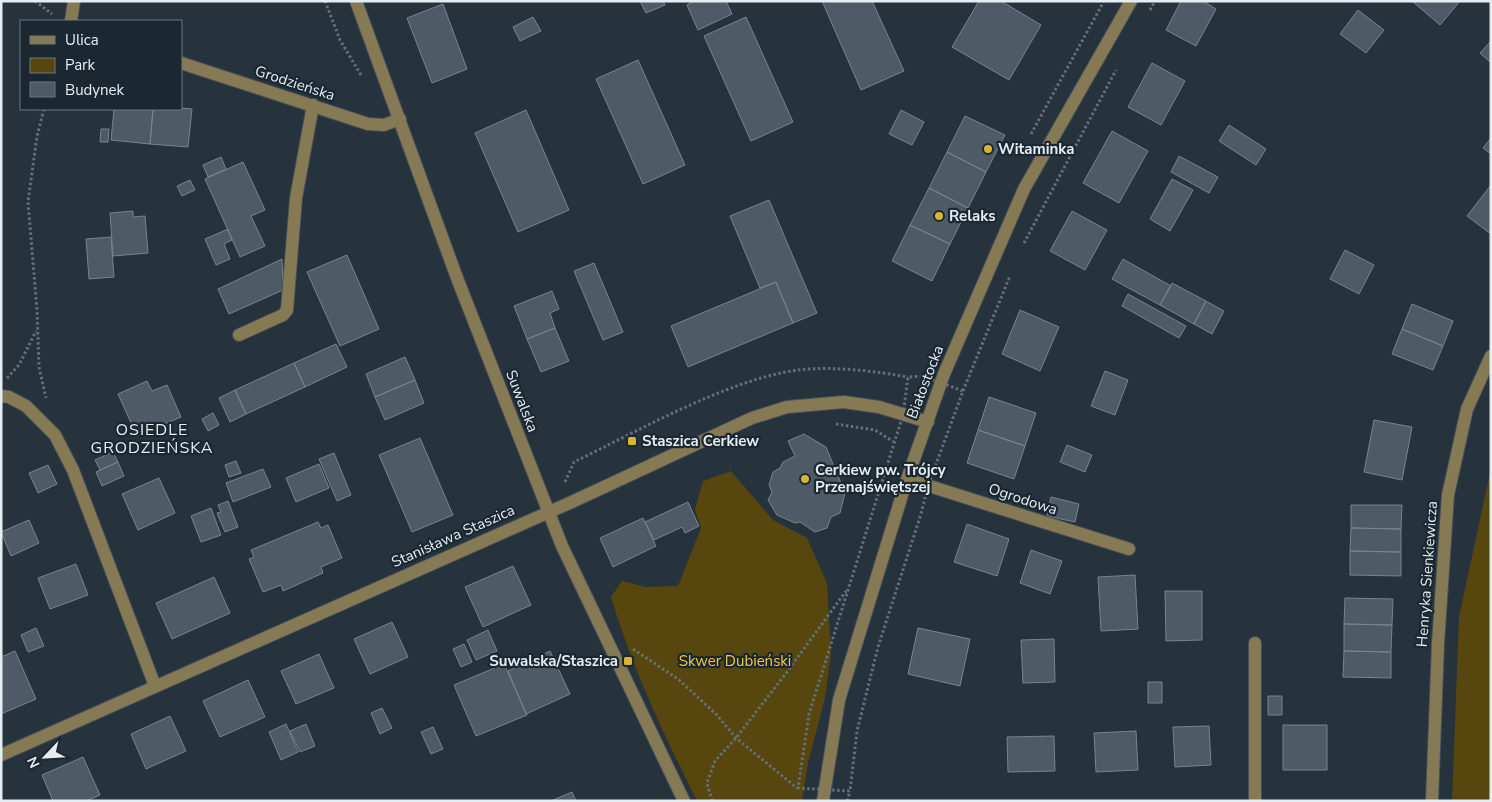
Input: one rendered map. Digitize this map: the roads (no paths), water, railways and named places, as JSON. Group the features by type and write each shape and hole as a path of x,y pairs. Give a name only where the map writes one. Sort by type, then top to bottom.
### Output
{"street":[{"path":"71,20 74,1"},
{"name":"Suwalska","path":"356,1 457,278 562,546 684,801"},
{"name":"Białostocka","path":"823,801 838,700 907,479 944,374 1024,188 1131,1"},
{"name":"Grodzieńska","path":"182,62 368,124 384,124 400,119"},
{"path":"239,335 283,315 287,310 296,198 313,105"},
{"name":"Henryka Sienkiewicza","path":"1432,801 1438,644 1448,495 1468,409 1491,356"},
{"path":"2,389 9,396 26,406 54,435 73,470 155,686"},
{"name":"Stanisława Staszica","path":"1,755 549,511 752,418 786,406 844,402 879,407 928,422"},
{"name":"Ogrodowa","path":"907,479 1129,549"},
{"path":"1255,643 1255,801"}],"place":[{"name":"Witaminka","path":"988,149"},
{"name":"Relaks","path":"939,216"},
{"name":"Staszica Cerkiew","path":"632,441"},
{"name":"Cerkiew pw. Trójcy Przenajświętszej","path":"805,479"},
{"name":"Suwalska/Staszica","path":"628,661"}],"district":[{"name":"OSIEDLE GRODZIEŃSKA","path":"152,438"}],"park label":[{"name":"Skwer Dubieński","path":"735,661"}]}
